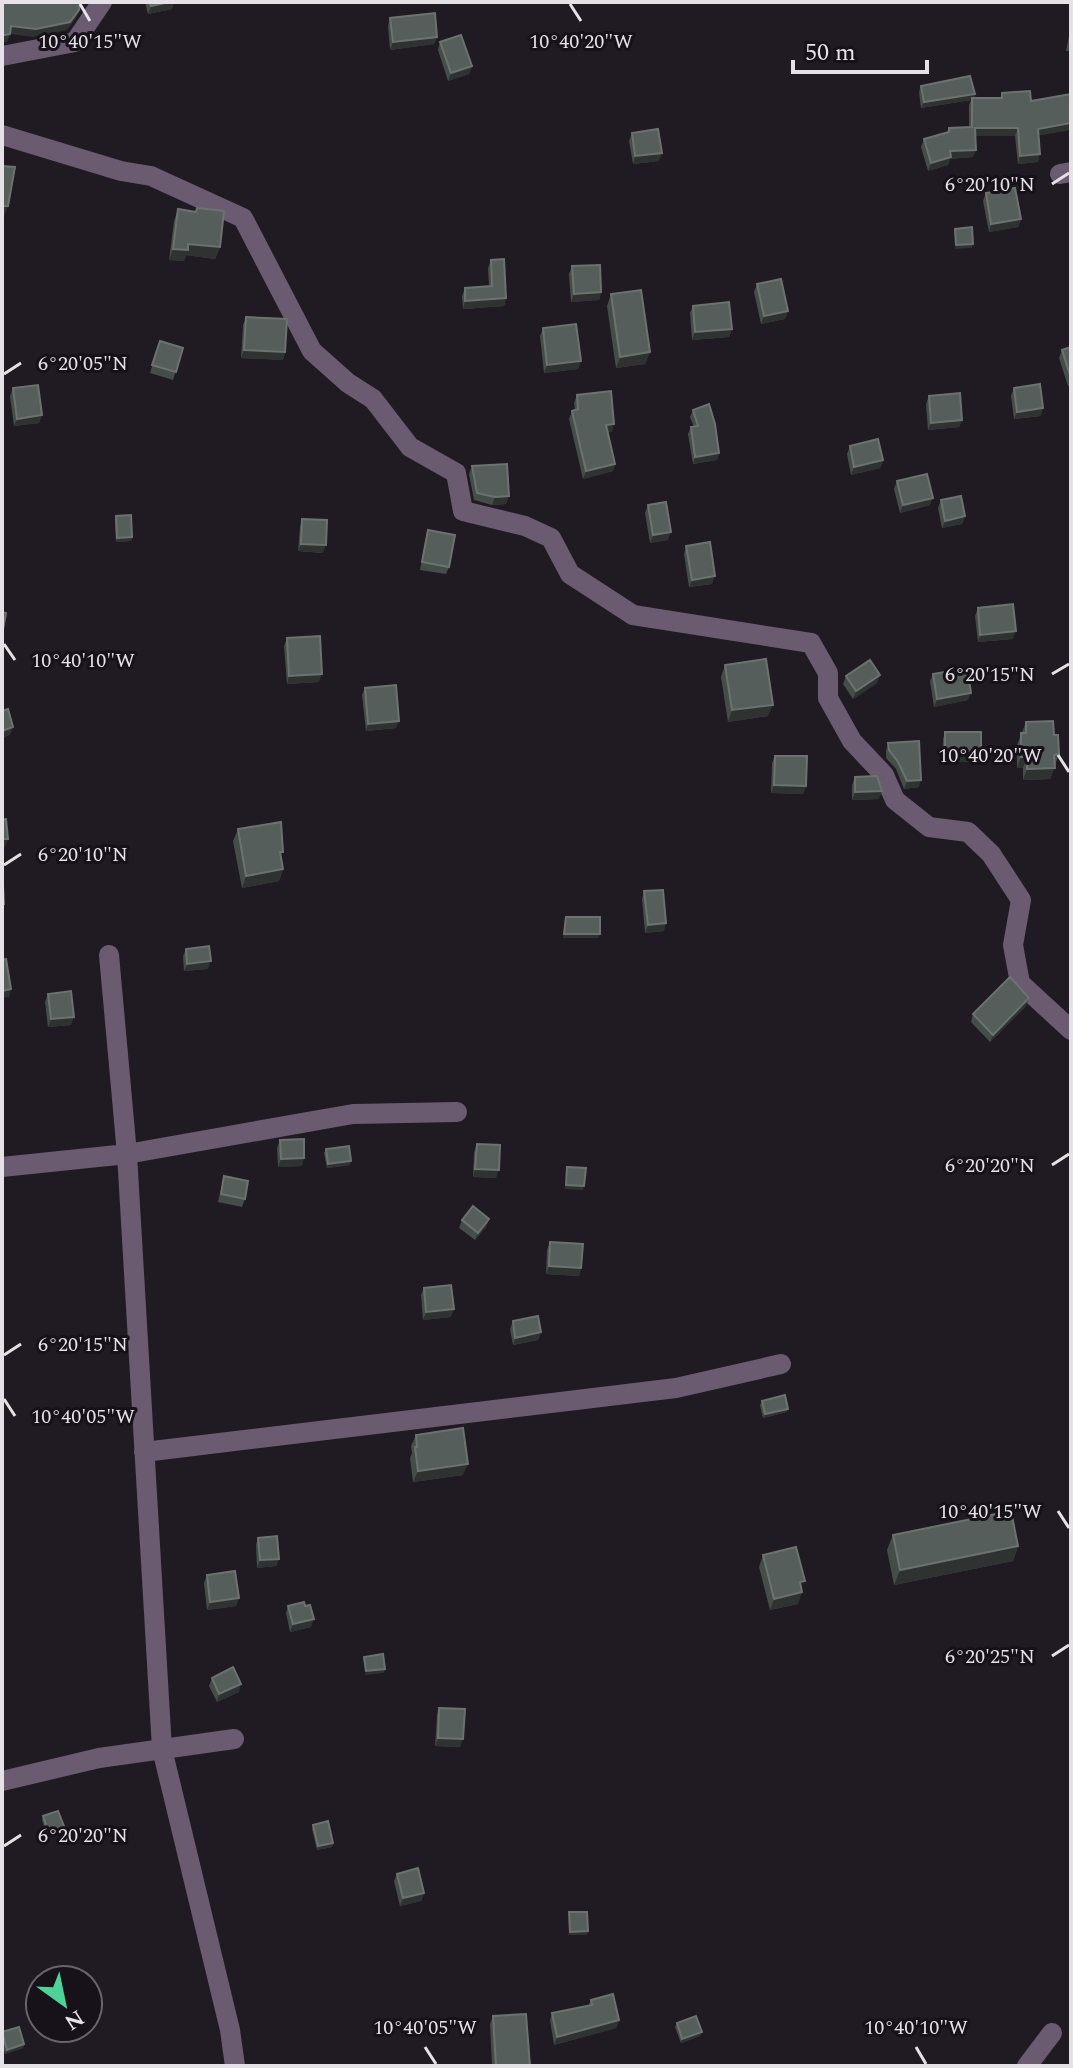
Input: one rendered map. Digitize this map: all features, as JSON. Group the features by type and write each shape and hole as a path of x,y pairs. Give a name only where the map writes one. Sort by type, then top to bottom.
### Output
{"street":[{"path":"2,56 75,42 102,2"},
{"path":"2,135 121,171 151,176 243,218 312,351 348,383 373,399 410,447 456,473 463,511 525,526 551,538 570,574 633,615 811,643 828,673 828,698 852,741 884,775 895,800 929,827 968,832 991,854 1021,900 1013,945 1020,983 1071,1030"},
{"path":"109,955 127,1154 162,1749 230,2030 235,2066"},
{"path":"2,1167 127,1154 353,1114 457,1112"},
{"path":"144,1452 676,1388 781,1364"},
{"path":"2,1781 99,1758 234,1739"},
{"path":"1027,2066 1052,2033"}],"building":[{"path":"2,2 80,2 79,10 70,22 36,29 11,26 10,34 2,35"},
{"path":"435,13 437,37 393,42 390,18"},
{"path":"461,35 472,66 451,73 440,42"},
{"path":"970,76 975,94 924,102 921,86"},
{"path":"1030,91 1031,101 1071,94 1071,123 1038,129 1040,154 1020,156 1018,128 975,128 976,150 950,151 951,157 931,163 924,139 949,132 949,128 972,127 972,98 1002,98 1002,93"},
{"path":"658,129 662,153 635,156 632,133"},
{"path":"2,166 15,167 8,206 2,206"},
{"path":"1015,188 1021,219 991,224 986,193"},
{"path":"197,208 224,211 220,247 188,244 188,250 173,249 178,209 196,212"},
{"path":"972,227 973,244 956,245 955,229"},
{"path":"504,259 506,298 465,301 465,288 492,286 491,260"},
{"path":"600,265 601,292 574,294 572,266"},
{"path":"781,279 788,311 764,316 757,284"},
{"path":"641,290 650,352 620,357 611,294"},
{"path":"729,302 732,329 695,332 693,306"},
{"path":"246,317 287,319 285,352 244,350"},
{"path":"576,324 581,361 547,365 543,328"},
{"path":"160,341 183,348 176,372 152,365"},
{"path":"1071,347 1071,378 1062,350"},
{"path":"1040,384 1043,408 1017,412 1014,388"},
{"path":"38,385 42,415 17,419 13,388"},
{"path":"611,391 614,424 606,425 615,464 586,471 572,411 578,409 577,395"},
{"path":"960,393 962,420 931,423 929,396"},
{"path":"709,404 719,453 695,457 691,427 698,426 693,410"},
{"path":"878,439 883,460 854,467 850,446"},
{"path":"507,464 509,496 477,493 472,466"},
{"path":"927,474 933,498 903,505 897,481"},
{"path":"961,496 965,516 945,521 941,500"},
{"path":"666,502 671,532 653,535 648,505"},
{"path":"131,515 132,537 117,538 116,516"},
{"path":"302,519 327,520 326,545 301,544"},
{"path":"428,530 455,535 449,567 422,562"},
{"path":"710,542 715,576 692,580 686,546"},
{"path":"1013,604 1016,631 980,635 978,608"},
{"path":"2,612 6,613 2,635"},
{"path":"320,636 322,674 289,676 287,638"},
{"path":"766,659 773,705 732,710 725,665"},
{"path":"870,660 880,675 856,691 846,676"},
{"path":"967,668 971,693 937,699 933,674"},
{"path":"396,685 399,721 368,724 365,688"},
{"path":"8,709 13,727 2,731 2,711"},
{"path":"1053,721 1054,735 1058,735 1059,754 1054,755 1055,768 1027,769 1027,757 1021,757 1021,733 1026,733 1026,722"},
{"path":"945,732 981,732 981,755 945,754"},
{"path":"919,741 921,780 907,781 888,743"},
{"path":"775,756 807,756 806,786 774,785"},
{"path":"877,776 882,791 855,792 855,777"},
{"path":"6,819 8,839 2,839 2,820"},
{"path":"281,822 283,869 246,876 238,829"},
{"path":"663,890 666,923 648,925 644,891"},
{"path":"566,917 600,917 600,934 564,934"},
{"path":"209,946 211,961 187,964 186,949"},
{"path":"6,959 11,989 2,991 2,960"},
{"path":"1010,977 1029,998 993,1035 973,1014"},
{"path":"71,991 74,1017 51,1019 48,994"},
{"path":"304,1139 304,1158 281,1159 280,1140"},
{"path":"477,1144 500,1145 499,1170 475,1169"},
{"path":"349,1146 351,1161 328,1164 326,1149"},
{"path":"567,1167 586,1168 584,1186 566,1185"},
{"path":"224,1176 248,1181 245,1199 221,1194"},
{"path":"473,1206 489,1219 478,1233 462,1220"},
{"path":"550,1242 583,1244 581,1268 549,1266"},
{"path":"451,1285 454,1309 426,1312 424,1288"},
{"path":"538,1316 541,1332 515,1338 513,1321"},
{"path":"785,1395 788,1409 765,1414 762,1401"},
{"path":"463,1428 468,1464 418,1471 416,1435"},
{"path":"1011,1511 1018,1546 900,1570 893,1535"},
{"path":"277,1536 279,1559 260,1560 258,1538"},
{"path":"796,1547 805,1581 800,1582 802,1592 774,1599 763,1555"},
{"path":"235,1571 239,1598 210,1602 207,1575"},
{"path":"304,1602 305,1606 310,1605 314,1619 293,1624 288,1606"},
{"path":"383,1654 385,1669 366,1671 364,1657"},
{"path":"233,1667 241,1684 219,1694 212,1678"},
{"path":"439,1708 465,1709 463,1739 438,1738"},
{"path":"58,1811 64,1826 48,1831 43,1816"},
{"path":"328,1821 333,1843 318,1846 313,1825"},
{"path":"418,1868 424,1893 403,1898 397,1874"},
{"path":"569,1912 587,1912 588,1931 570,1932"},
{"path":"613,1994 619,2020 557,2037 552,2013 592,2005 591,2000"},
{"path":"526,2014 530,2066 496,2066 493,2016"},
{"path":"696,2016 702,2032 682,2039 677,2023"},
{"path":"19,2027 24,2044 7,2050 2,2032"}]}
